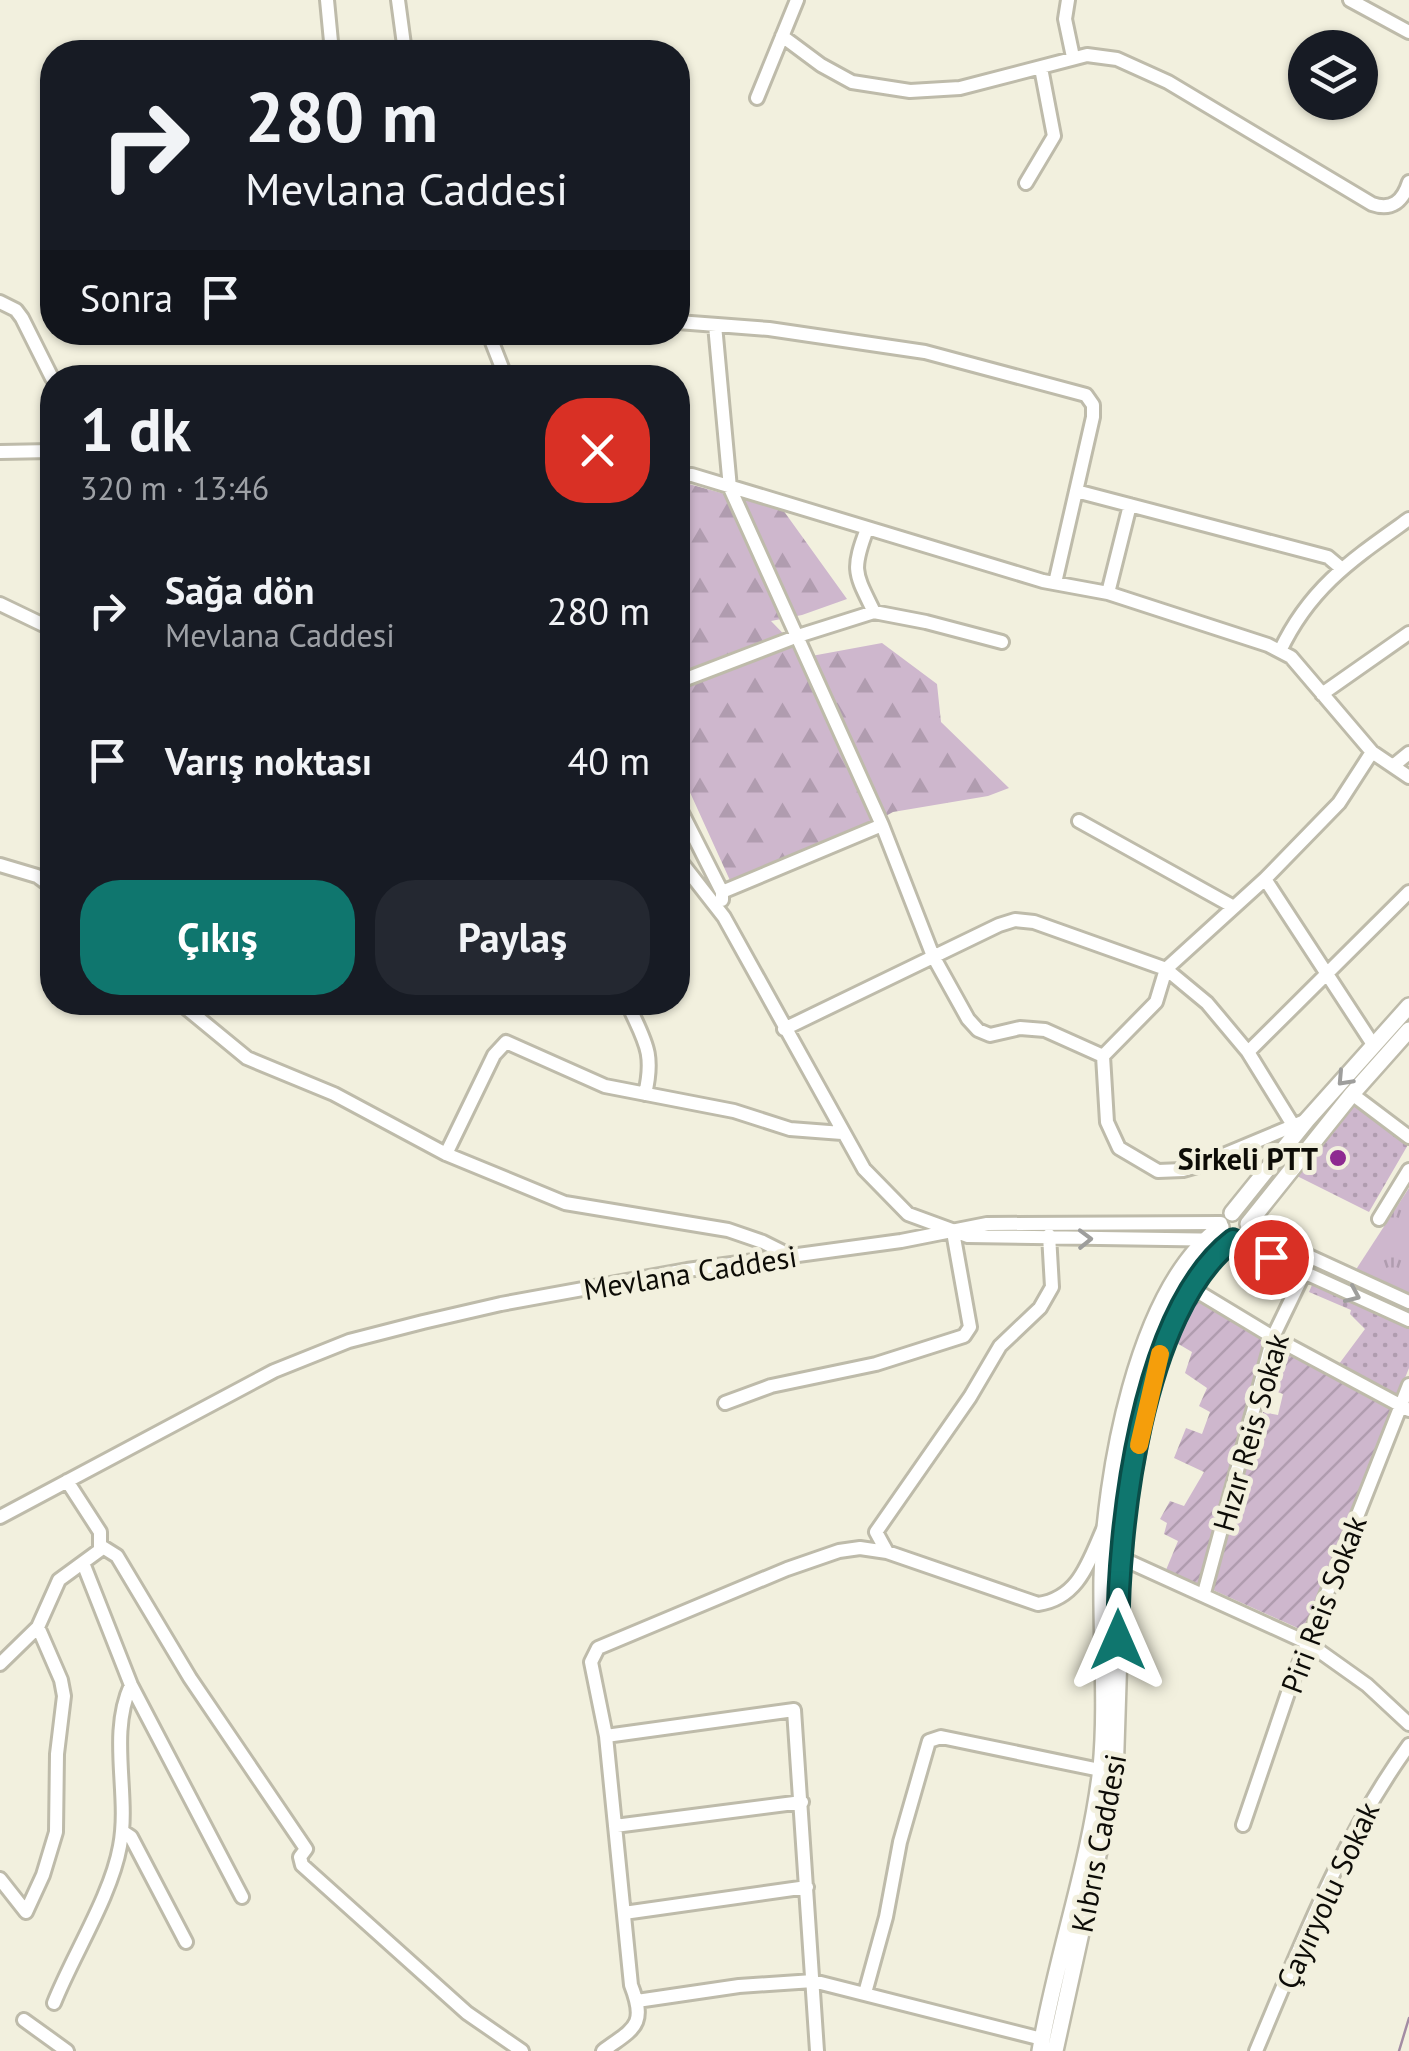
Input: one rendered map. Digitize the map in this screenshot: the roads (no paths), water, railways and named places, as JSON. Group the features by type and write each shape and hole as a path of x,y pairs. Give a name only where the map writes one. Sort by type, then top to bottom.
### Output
{"main road":[{"path":"1041,2045 1100,1770 1105,1525 1138,1364 1162,1303 1182,1266 1224,1221 1300,1122 1409,1006"},
{"path":"1224,1221 1223,1234 1233,1240 1244,1236 1248,1224 1352,1094 1409,1030"},
{"path":"1224,1221 1240,1214 1248,1224"},
{"name":"Kıbrıs Caddesi","path":"1055,2051 1114,1778 1123,1526 1157,1362 1190,1287 1210,1260 1233,1240"}],"street":[{"path":"327,0 331,40"},
{"path":"398,0 403,40"},
{"path":"757,98 797,0"},
{"path":"1068,0 1064,19 1073,57"},
{"path":"1350,0 1409,32"},
{"path":"782,36 835,74 867,86 942,91 1088,54 1117,59 1168,82 1377,206 1387,207 1400,200 1409,182"},
{"path":"1026,183 1054,136 1041,68"},
{"path":"0,302 22,318 46,365"},
{"path":"690,323 770,329 925,352 1086,396 1093,405 1092,418 1055,583"},
{"path":"716,325 730,488 882,825 933,956 968,1020 978,1030 990,1034 1020,1028 1046,1030 1103,1056"},
{"path":"0,452 40,451"},
{"path":"690,475 1055,583 1108,593 1280,652 1291,657 1372,752 1409,777"},
{"path":"1076,491 1328,557 1341,568"},
{"path":"1108,593 1130,505"},
{"path":"1280,652 1308,604 1341,568 1409,520"},
{"path":"868,529 856,558 856,574 874,612"},
{"path":"0,604 40,623"},
{"path":"690,677 874,612 1002,642"},
{"path":"1322,694 1409,632"},
{"path":"784,1029 999,924 1022,920 1166,969 1207,1003 1300,1122 1196,1166 1158,1170 1119,1148 1110,1132 1103,1056 1156,1002 1166,969 1340,804 1372,752"},
{"path":"1393,766 1409,753"},
{"path":"1078,821 1232,906"},
{"path":"722,892 882,825"},
{"path":"690,829 722,892 724,918"},
{"path":"0,865 40,878"},
{"path":"690,874 724,918 864,1170 908,1214 954,1232 970,1327 964,1336 876,1364 771,1386 726,1403"},
{"path":"1265,879 1374,1046"},
{"path":"1248,1052 1409,892"},
{"path":"195,1015 246,1058 334,1094 446,1154 565,1203 728,1230 789,1255"},
{"path":"633,1015 652,1066 645,1094"},
{"path":"446,1154 494,1055 506,1042 606,1086 734,1111 790,1129 842,1133"},
{"path":"1352,1094 1409,1136"},
{"path":"1380,1219 1409,1170"},
{"path":"1049,1232 1224,1221"},
{"name":"Mevlana Caddesi","path":"0,1517 274,1371 350,1340 501,1304 988,1224 1049,1232"},
{"path":"1248,1224 1409,1302"},
{"path":"1049,1232 1233,1240 1409,1320"},
{"path":"887,1552 876,1532 970,1397 1000,1346 1040,1308 1052,1287 1049,1232"},
{"name":"Hızır Reis Sokak","path":"1204,1593 1274,1337 1304,1273"},
{"path":"1190,1287 1405,1408"},
{"name":"Piri Reis Sokak","path":"1243,1825 1308,1643 1405,1408 1409,1385"},
{"path":"0,1664 38,1627 59,1580 97,1554 102,1546 100,1532 67,1480"},
{"path":"603,2051 637,2024 640,2010 630,1986 606,1736 591,1662 602,1644 839,1550 860,1548 887,1552 1038,1604 1057,1602 1075,1588 1105,1525 1123,1526"},
{"path":"102,1546 117,1556 190,1678 286,1816 306,1849 300,1857 302,1865 467,2013 522,2051"},
{"path":"1120,1558 1308,1643 1367,1686 1409,1724"},
{"path":"83,1564 131,1685 242,1897"},
{"path":"0,1880 26,1912 56,1832 63,1688 38,1627"},
{"path":"54,2003 113,1870 122,1831 120,1755 131,1685"},
{"path":"606,1736 794,1710 817,2051"},
{"path":"865,1993 886,1917 900,1842 929,1741 941,1737 1100,1770"},
{"name":"Çayıryolu Sokak","path":"1256,2051 1309,1927 1380,1786 1409,1746"},
{"path":"615,1826 802,1802"},
{"path":"122,1831 131,1837 186,1942"},
{"path":"624,1913 807,1887"},
{"path":"637,2001 813,1980 1041,2045"},
{"path":"24,2020 66,2051"}],"waterway":[{"path":"1399,2051 1409,2018"}],"place":[{"name":"Sirkeli PTT","path":"1338,1158"}]}
